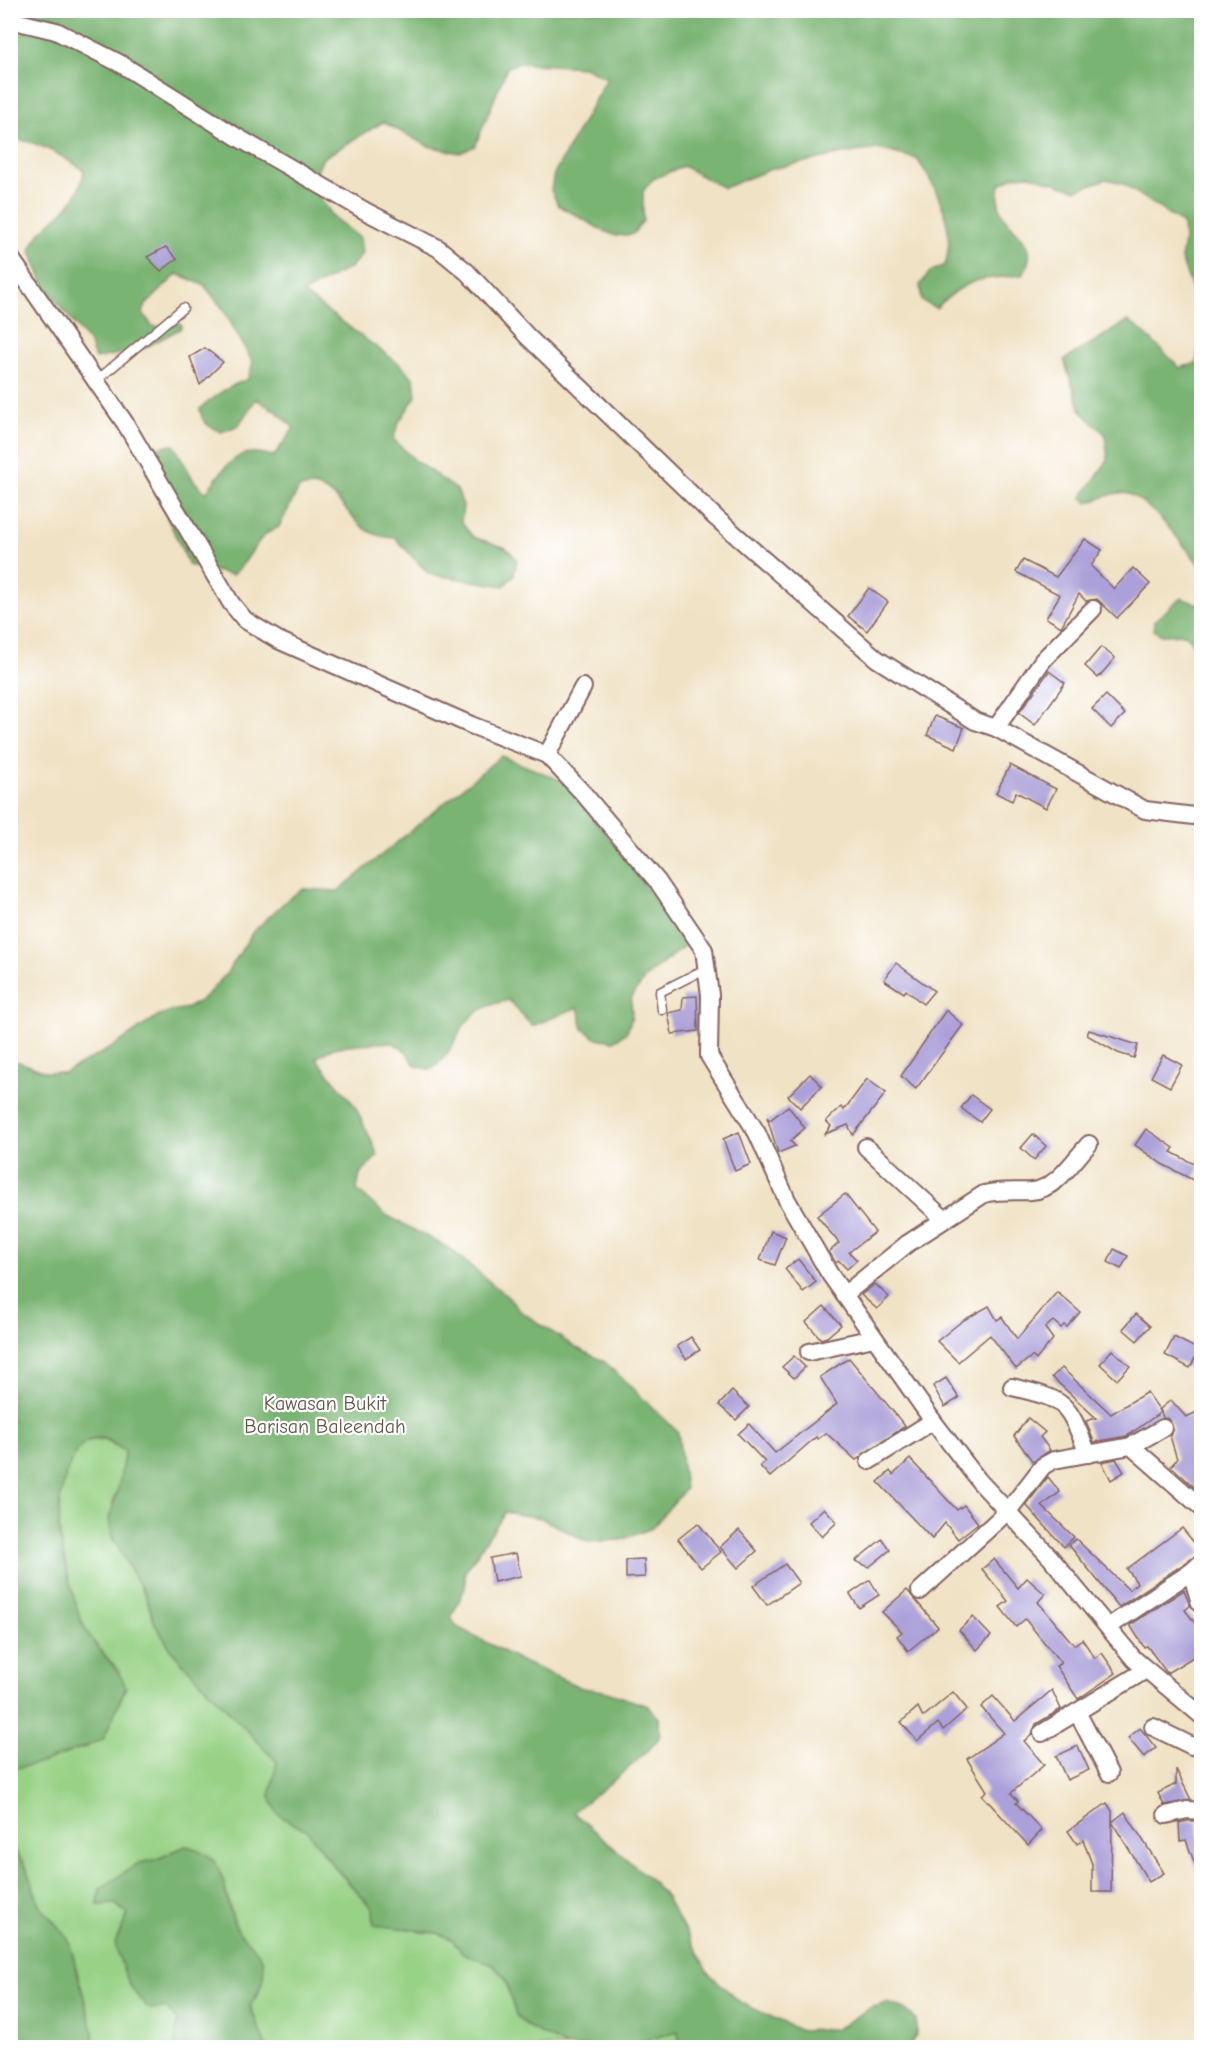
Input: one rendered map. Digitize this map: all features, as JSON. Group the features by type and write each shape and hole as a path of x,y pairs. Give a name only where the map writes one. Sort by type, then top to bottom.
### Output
{"street":[{"path":"10,20 56,31 121,64 237,137 367,212 438,248 467,272 528,337 715,517 877,659 975,722 996,728 1145,810 1202,817"},
{"path":"10,257 125,423 231,603 245,620 278,640 349,672 547,756 583,793 661,887 698,939 708,968 709,1056 757,1133 787,1200 816,1253 933,1421 979,1481 1050,1557 1146,1670 1202,1716"},
{"path":"996,728 1043,660 1093,609"},
{"path":"547,756 584,687"},
{"path":"844,1295 907,1244 984,1194 994,1191 1033,1191 1051,1186 1089,1144"},
{"path":"866,1147 944,1219"},
{"path":"808,1352 874,1338"},
{"path":"1012,1387 1051,1396 1069,1411 1088,1454"},
{"path":"869,1461 933,1421"},
{"path":"920,1591 1008,1511 1047,1463 1131,1446 1162,1428"},
{"path":"1131,1446 1202,1508"},
{"path":"1108,1628 1196,1567 1200,1603"},
{"path":"1042,1733 1146,1670"},
{"path":"1077,1712 1109,1773"},
{"path":"1153,1726 1192,1746 1202,1748"},
{"path":"1166,1815 1187,1810 1202,1811"}],"lane":[{"path":"96,381 183,308"},
{"path":"662,1010 660,992 708,968"}],"green space":[{"path":"11,11 1201,11 1201,327 1200,310 1181,259 1184,242 1183,224 1122,183 1106,179 1076,190 1030,175 1015,176 1000,184 999,202 1003,215 1027,244 1029,252 1028,262 1022,275 975,281 958,290 936,308 922,301 920,285 930,272 945,265 949,237 943,209 932,183 917,159 878,149 771,169 724,188 683,166 653,179 643,191 643,221 633,234 616,236 558,205 551,190 554,174 607,78 584,67 517,63 507,68 475,146 460,153 428,146 383,122 323,158 311,184 334,218 360,238 362,254 351,267 303,293 402,366 414,379 416,396 399,422 393,439 416,461 457,490 463,505 461,522 473,537 506,548 517,559 514,575 504,586 429,574 395,538 380,536 368,531 329,493 313,486 299,488 279,527 258,542 244,563 232,575 189,565 146,471 158,447 174,445 194,481 206,493 225,468 237,457 254,453 274,456 294,428 276,411 256,399 238,426 221,432 204,421 200,409 222,391 248,379 253,363 223,309 204,285 177,274 146,305 143,313 152,326 167,328 179,323 182,326 180,329 142,349 95,359 90,344 44,285 30,249 44,228 75,196 81,185 84,170 40,146 11,139"},
{"path":"1128,321 1142,331 1180,368 1197,363 1201,327 1201,566 1143,502 1123,493 1087,503 1082,497 1108,460 1105,434 1081,411 1064,360"},
{"path":"1181,598 1197,604 1201,599 1201,657 1186,634 1161,635 1154,630 1154,621"},
{"name":"Kawasan Bukit Barisan Baleendah","path":"501,756 563,781 627,860 686,944 644,979 631,999 632,1017 627,1032 614,1041 596,1038 583,1029 578,1007 532,1026 509,1000 477,1012 468,1020 443,1059 431,1070 415,1065 406,1051 392,1042 347,1045 331,1049 316,1058 355,1106 378,1155 360,1174 357,1190 384,1214 450,1249 508,1297 520,1311 573,1346 605,1362 678,1432 685,1489 652,1528 621,1540 588,1542 541,1518 505,1512 465,1572 465,1588 451,1618 457,1627 521,1661 582,1688 604,1691 648,1706 659,1718 659,1737 646,1753 573,1812 655,1884 666,1898 710,1974 740,2002 801,2031 836,2029 870,2008 887,2003 903,2008 916,2019 916,2035 909,2047 680,2048 678,2031 623,2047 567,2047 527,2026 516,2015 505,1978 493,1965 462,1953 453,1940 438,1933 374,1925 373,1909 333,1865 306,1829 291,1823 277,1813 270,1796 277,1762 174,1654 156,1626 145,1594 112,1537 109,1519 119,1486 125,1451 105,1439 93,1439 82,1445 74,1455 63,1485 59,1525 67,1570 83,1625 126,1687 103,1740 41,1763 11,1769 11,1059 46,1072 64,1073 111,1048 155,1018 171,1011 188,1008 204,998 227,973 253,932 288,899 303,889 338,891"},
{"path":"104,1439 125,1451 119,1486 113,1502 112,1537 145,1594 156,1626 174,1654 278,1762 270,1796 291,1823 306,1828 333,1866 373,1909 420,1932 438,1933 453,1940 462,1953 493,1965 505,1978 516,2015 527,2026 567,2047 266,2047 250,2005 259,1993 263,1960 236,1929 222,1877 186,1846 155,1860 139,1863 126,1873 98,1905 115,1904 128,1914 115,1944 177,2020 175,2047 93,2047 93,2031 68,1938 39,1905 28,1871 11,1844 10,1769 88,1747 120,1671 96,1646 81,1618 62,1549 59,1526 63,1487 72,1457 82,1444"},
{"path":"11,1844 28,1871 39,1905 68,1938 93,2031 93,2047 11,2047"},
{"path":"186,1846 202,1851 219,1869 232,1918 241,1934 262,1959 263,1980 250,2006 266,2047 175,2047 177,2020 166,2008 150,2009 136,1995 124,1971 115,1944 128,1914 115,1904 98,1905 100,1889 139,1863 155,1860"},
{"path":"678,2030 680,2047 623,2048"}],"building":[{"path":"166,247 177,259 161,271 147,257"},
{"path":"205,348 223,362 200,385 190,357"},
{"path":"1085,539 1102,550 1091,566 1114,589 1133,568 1150,584 1117,618 1097,599 1086,601 1079,594 1061,627 1046,618 1060,595 1016,572 1023,560 1056,577"},
{"path":"869,588 888,602 867,631 848,616"},
{"path":"1101,647 1115,658 1098,678 1085,666"},
{"path":"1049,671 1065,683 1035,725 1019,713"},
{"path":"1106,695 1125,714 1111,728 1092,709"},
{"path":"935,716 964,728 956,748 927,735"},
{"path":"1010,765 1056,789 1046,808 1016,792 1012,801 996,793"},
{"path":"896,963 934,991 923,1004 906,990 904,993 884,980"},
{"path":"697,996 698,1031 672,1034 668,1013 682,1010 683,997"},
{"path":"946,1010 963,1025 916,1089 901,1076"},
{"path":"1089,1030 1138,1045 1134,1058 1118,1053 1087,1035"},
{"path":"1163,1055 1182,1065 1170,1087 1151,1077"},
{"path":"810,1074 822,1086 800,1108 788,1096"},
{"path":"867,1079 886,1093 853,1135 848,1125 825,1134 831,1126 826,1121 841,1107 844,1110"},
{"path":"971,1095 990,1109 980,1122 961,1108"},
{"path":"788,1106 805,1128 790,1141 795,1146 778,1153 767,1117 770,1120"},
{"path":"1146,1129 1174,1148 1171,1152 1200,1167 1193,1180 1162,1164 1135,1145"},
{"path":"739,1132 751,1164 735,1171 723,1139"},
{"path":"1033,1134 1046,1146 1034,1160 1021,1148"},
{"path":"845,1194 875,1232 849,1252 857,1260 847,1269 839,1261 836,1263 829,1252 839,1243 817,1216"},
{"path":"771,1231 786,1237 775,1265 760,1260"},
{"path":"1114,1249 1128,1256 1121,1269 1108,1262"},
{"path":"798,1259 816,1282 803,1292 785,1269"},
{"path":"875,1284 889,1297 877,1309 861,1295"},
{"path":"1057,1292 1080,1312 1067,1327 1064,1325 1061,1328 1053,1321 1045,1328 1053,1339 1036,1360 1032,1356 1016,1369 990,1335 958,1362 937,1341 962,1321 989,1306 997,1320 1002,1317 1017,1339"},
{"path":"824,1306 841,1325 827,1337 821,1339 806,1322"},
{"path":"1136,1314 1150,1326 1137,1341 1123,1329"},
{"path":"691,1337 700,1350 686,1359 677,1346"},
{"path":"1174,1337 1199,1350 1190,1368 1165,1355"},
{"path":"1112,1350 1130,1366 1117,1380 1100,1364"},
{"path":"794,1356 805,1367 794,1378 782,1367"},
{"path":"849,1358 905,1426 856,1460 826,1433 818,1439 816,1437 770,1477 760,1466 765,1462 738,1434 749,1424 775,1453 837,1404 820,1377"},
{"path":"1062,1368 1111,1414 1147,1392 1161,1412 1127,1436 1094,1442 1086,1421 1096,1418 1052,1377"},
{"path":"946,1378 959,1398 945,1407 933,1386"},
{"path":"732,1391 749,1407 736,1420 719,1405"},
{"path":"1171,1400 1186,1417 1202,1410 1202,1494 1171,1466 1177,1459 1170,1436 1173,1428 1169,1419 1163,1418 1160,1409"},
{"path":"1028,1418 1045,1432 1040,1437 1050,1450 1033,1462 1014,1436"},
{"path":"910,1459 957,1510 964,1505 978,1523 958,1539 945,1523 932,1539 878,1482 890,1471 893,1475"},
{"path":"1116,1459 1124,1472 1111,1480 1102,1462"},
{"path":"1048,1477 1060,1492 1042,1506 1074,1537 1064,1547 1026,1505"},
{"path":"824,1508 837,1522 822,1537 809,1522"},
{"path":"698,1523 721,1552 701,1568 678,1539"},
{"path":"1182,1528 1202,1552 1119,1607 1069,1545 1076,1539 1129,1590 1137,1583 1127,1569"},
{"path":"739,1530 757,1551 738,1568 720,1547"},
{"path":"882,1539 890,1550 869,1567 855,1561"},
{"path":"516,1553 521,1576 494,1582 490,1558"},
{"path":"644,1559 645,1577 626,1578 626,1560"},
{"path":"994,1559 1018,1588 1027,1578 1045,1594 1038,1602 1074,1645 1082,1639 1095,1658 1102,1653 1116,1673 1078,1699 1056,1666 1061,1663 1025,1619 1016,1627 1000,1607 1008,1601 982,1569"},
{"path":"785,1564 799,1583 767,1605 753,1586"},
{"path":"870,1580 879,1595 859,1608 850,1594"},
{"path":"907,1590 938,1627 908,1651 897,1636 902,1632 882,1612"},
{"path":"1184,1590 1190,1606 1185,1610 1202,1632 1202,1665 1193,1657 1167,1673 1147,1646 1144,1647 1130,1625"},
{"path":"973,1617 991,1636 977,1650 959,1630"},
{"path":"1052,1690 1061,1709 1036,1724 1032,1735 1024,1741 1044,1765 1011,1793 1018,1801 1016,1803 1042,1830 1028,1845 982,1795 987,1791 967,1759 1004,1733 981,1707 993,1696 1015,1721"},
{"path":"953,1692 967,1709 943,1730 938,1723 917,1741 901,1722 918,1707 923,1717"},
{"path":"1140,1728 1156,1748 1144,1757 1128,1738"},
{"path":"1078,1746 1089,1770 1067,1780 1056,1756"},
{"path":"1176,1769 1191,1800 1164,1805 1158,1793 1176,1784"},
{"path":"1107,1803 1112,1811 1111,1892 1092,1892 1092,1864 1083,1840 1077,1844 1068,1831"},
{"path":"1125,1812 1164,1873 1149,1882 1112,1822"},
{"path":"1197,1821 1200,1867 1196,1867 1186,1840 1180,1841 1179,1823"}]}
